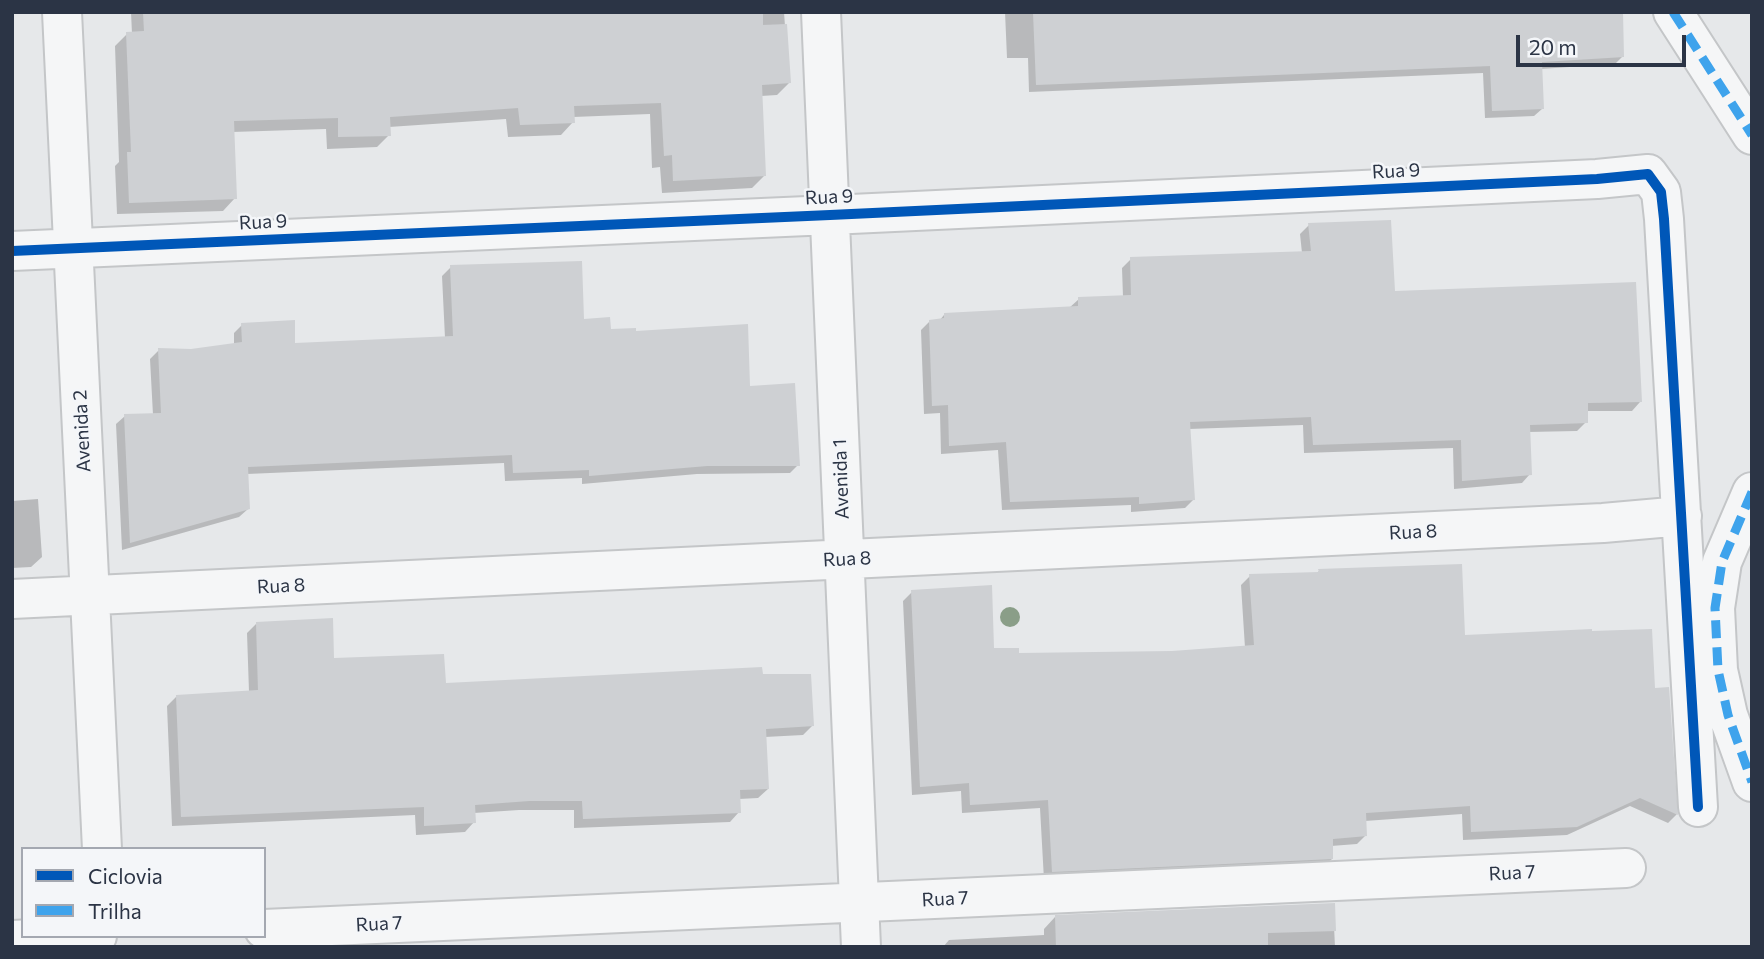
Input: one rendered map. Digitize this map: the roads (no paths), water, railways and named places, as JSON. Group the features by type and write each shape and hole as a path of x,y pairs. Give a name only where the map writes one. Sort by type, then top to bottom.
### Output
{"street":[{"name":"Avenida 2","path":"62,12 102,847"},
{"name":"Avenida 1","path":"821,12 862,947"},
{"path":"1672,12 1752,135"},
{"name":"Rua 9","path":"12,251 830,215 1648,174 1661,192 1664,219 1682,516"},
{"path":"1752,492 1723,562 1715,608 1716,656 1720,681 1728,715 1752,782"},
{"path":"1682,516 1698,807"},
{"name":"Rua 8","path":"12,599 1589,523 1682,516"},
{"name":"Rua 7","path":"266,929 1626,868"},
{"path":"12,940 54,938"}]}
